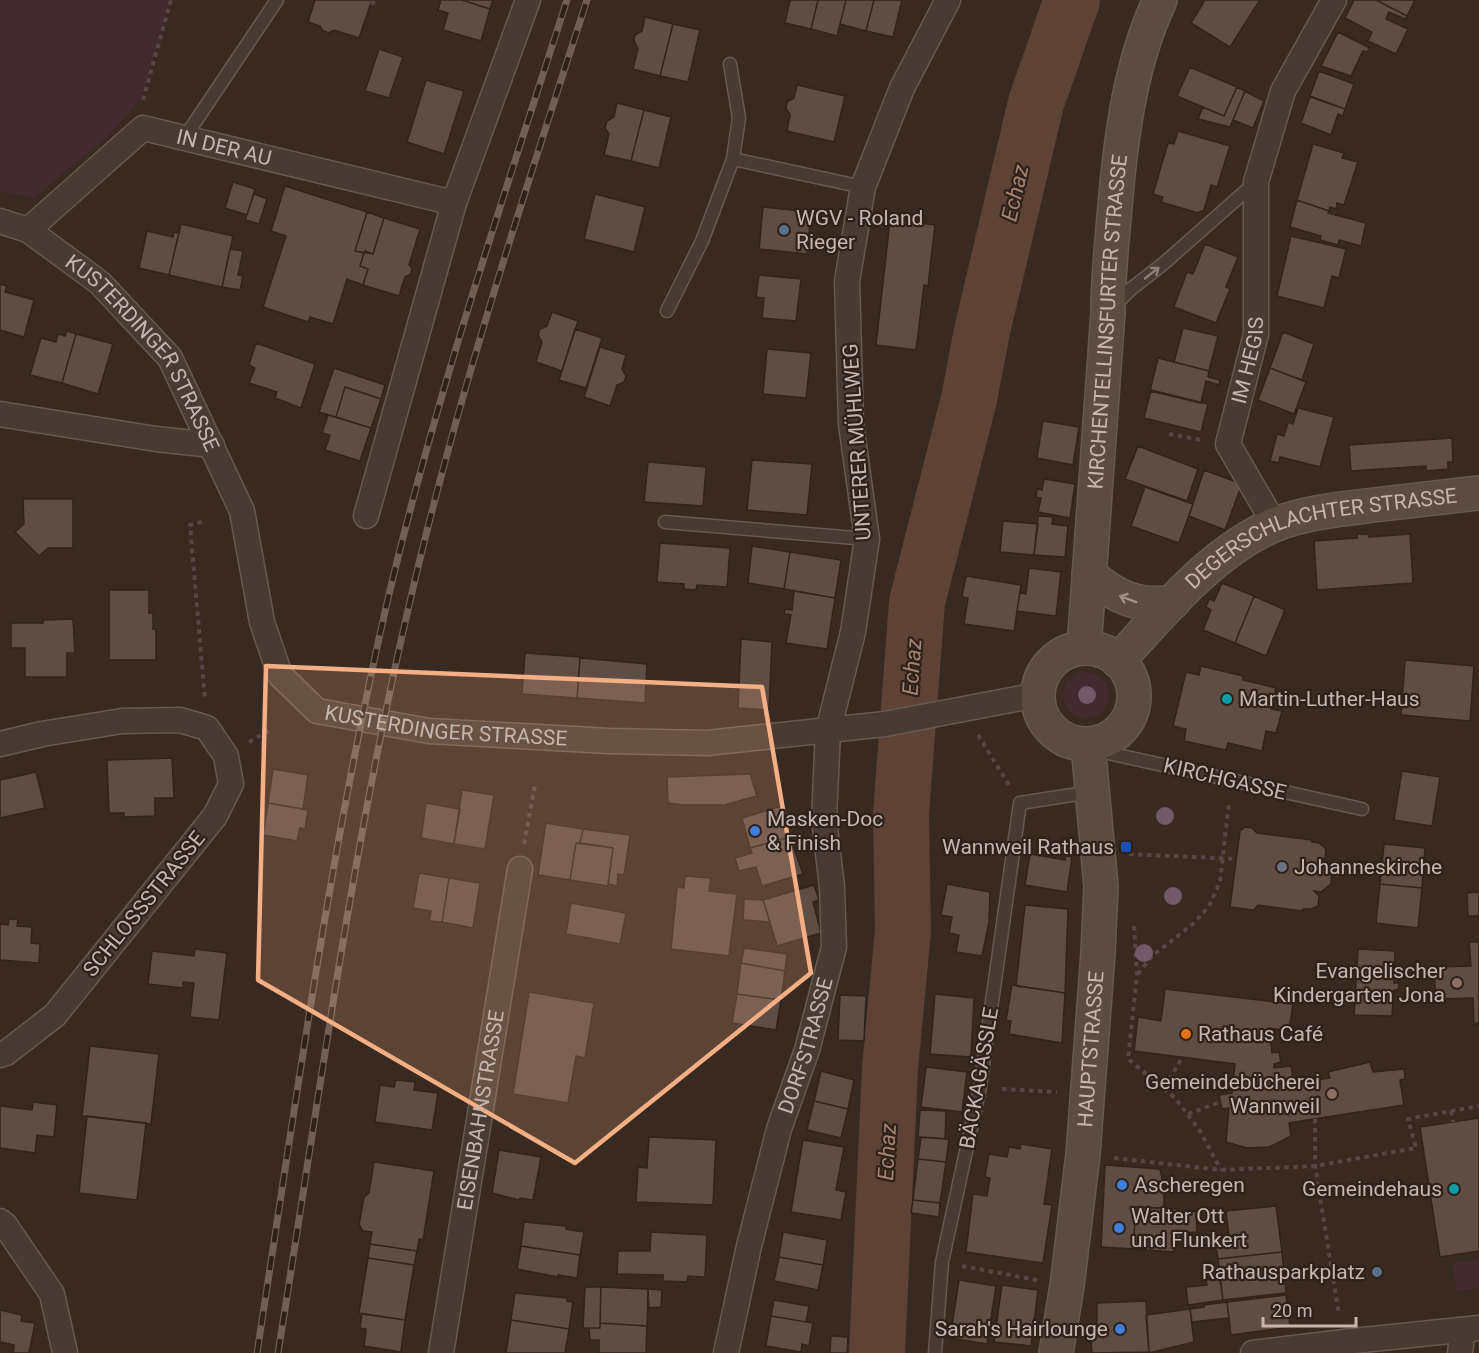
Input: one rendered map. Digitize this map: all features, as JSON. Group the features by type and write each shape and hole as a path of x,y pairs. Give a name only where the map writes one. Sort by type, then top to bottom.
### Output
{"main road":[{"name":"KIRCHENTELLINSFURTER STRASSE","path":"1084,648 1108,312 1108,279 1118,173 1132,82 1150,21 1160,0"},
{"name":"DEGERSCHLACHTER STRASSE","path":"1118,661 1199,577 1234,548 1275,525 1317,512 1479,493"},
{"name":"DEGERSCHLACHTER STRASSE","path":"1089,574 1112,592 1133,602 1153,604 1173,602"},
{"path":"1084,648 1096,649 1118,661 1127,672 1134,698 1125,724 1115,735 1088,746 1072,743 1058,736 1047,725 1040,711 1038,695 1043,675 1057,658 1070,651 1084,648"},
{"name":"HAUPTSTRASSE","path":"1056,1353 1067,1286 1083,1154 1098,953 1101,886 1088,746"}],"street":[{"path":"366,516 454,203 528,0"},
{"name":"UNTERER MÜHLWEG","path":"828,731 853,632 867,539 851,424 847,281 863,187 902,88 948,0"},
{"name":"IM HEGIS","path":"1275,525 1228,444 1256,334 1256,182 1283,91 1334,0"},
{"name":"IN DER AU","path":"143,128 454,203"},
{"path":"28,230 143,128"},
{"name":"KUSTERDINGER STRASSE","path":"0,221 28,230 100,283 170,358 242,512 262,622 280,675 317,711 429,731 609,741 707,743 885,723 1038,695"},
{"path":"0,414 156,439 212,445"},
{"path":"0,744 122,721 180,720 207,728"},
{"name":"SCHLOSSSTRASSE","path":"0,1055 6,1053 55,1015 215,816 231,784 226,756 207,728"},
{"name":"DORFSTRASSE","path":"726,1353 749,1246 779,1129 807,1050 834,947 832,886 824,819 828,731"},
{"name":"EISENBAHNSTRASSE","path":"441,1353 520,869"},
{"path":"0,1221 52,1294 64,1353"},
{"path":"1253,1353 1344,1341 1468,1337"}],"lane":[{"path":"185,137 277,0"},
{"path":"667,311 702,241 733,159 739,118 730,64"},
{"path":"733,159 863,187"},
{"path":"1108,312 1256,182"},
{"path":"665,522 867,539"},
{"name":"KIRCHGASSE","path":"1088,746 1362,809"},
{"path":"1020,803 1092,792"},
{"name":"BÄCKAGÄSSLE","path":"934,1353 942,1262 980,1087 1020,803"}],"path":[{"path":"143,128 142,97 171,0"},
{"path":"202,522 190,525 207,728"},
{"path":"953,712 1020,803"},
{"path":"1137,975 1152,956 1193,924 1209,906 1220,882 1231,780"},
{"path":"526,835 535,785"},
{"path":"1125,861 1125,854 1236,859"},
{"path":"1132,915 1137,975 1128,1059 1164,1087 1188,1114 1221,1170"},
{"path":"1164,1087 1183,1058"},
{"path":"980,1087 1088,1094"},
{"path":"1188,1114 1220,1102"},
{"path":"1083,1154 1221,1170 1316,1166 1416,1148 1408,1119 1479,1106"},
{"path":"1451,1111 1453,1122"},
{"path":"1315,1119 1316,1166 1344,1341"},
{"path":"942,1262 1067,1286"}],"highlighted area":[{"path":"266,666 762,687 811,973 575,1163 258,980"}],"shaded area":[{"path":"0,0 171,0 142,97 110,134 34,198 0,191"},
{"path":"1086,672 1102,679 1109,695 1102,711 1086,718 1070,711 1063,695 1070,679"},
{"path":"1479,1260 1479,1288 1456,1291 1453,1263"}],"building":[{"path":"315,0 372,0 359,38 334,30 329,33 323,31 320,26 308,22"},
{"path":"441,0 462,0 490,9 481,41 443,30 448,13 438,10"},
{"path":"462,0 493,0 490,9"},
{"path":"790,0 818,0 811,29 785,23"},
{"path":"818,0 846,0 837,36 811,29"},
{"path":"846,0 874,0 866,31 840,24"},
{"path":"874,0 902,0 893,37 866,31"},
{"path":"1205,0 1260,0 1230,47 1191,23"},
{"path":"1354,0 1376,0 1407,16 1405,19 1389,12 1386,19 1408,29 1396,54 1368,41 1372,32 1345,18"},
{"path":"1376,0 1415,0 1407,16"},
{"path":"645,17 673,24 660,76 633,69 638,48 634,41 635,35 642,31"},
{"path":"673,24 700,30 688,82 660,76"},
{"path":"1338,32 1370,48 1367,52 1363,51 1351,76 1321,66"},
{"path":"379,49 403,57 389,98 365,91"},
{"path":"1190,67 1237,87 1224,116 1177,96"},
{"path":"1319,71 1354,84 1345,109 1310,96"},
{"path":"426,80 464,91 444,154 407,142"},
{"path":"797,85 845,96 834,142 787,131 790,115 786,108 787,102 794,98"},
{"path":"1237,87 1245,91 1230,127 1198,119 1203,107 1224,116"},
{"path":"1245,91 1264,101 1253,128 1233,120"},
{"path":"1310,97 1345,109 1343,116 1338,114 1331,135 1301,123"},
{"path":"617,103 644,110 631,161 604,155 609,134 605,128 607,121 614,117"},
{"path":"644,110 671,117 659,168 631,161"},
{"path":"1178,131 1230,146 1217,187 1211,185 1204,210 1198,213 1161,202 1163,197 1153,194 1168,143 1174,144"},
{"path":"1313,144 1344,153 1342,158 1358,162 1344,205 1337,203 1336,209 1330,207 1329,211 1297,200"},
{"path":"233,182 255,189 247,215 225,208"},
{"path":"285,186 367,212 355,251 364,253 360,266 368,269 363,285 347,279 333,324 310,317 308,322 263,307 286,236 271,231"},
{"path":"254,194 267,199 259,224 245,220"},
{"path":"595,194 645,207 634,252 584,239"},
{"path":"1297,200 1329,211 1328,213 1366,223 1361,246 1339,240 1338,245 1320,240 1321,236 1290,227"},
{"path":"763,207 811,212 807,254 759,249"},
{"path":"367,212 384,218 373,254 355,251"},
{"path":"384,218 420,229 409,265 412,268 411,274 405,277 399,296 363,285 368,269 360,266 364,253 365,251 373,254"},
{"path":"890,220 935,225 928,286 924,285 916,350 876,345"},
{"path":"181,224 233,236 222,287 169,275"},
{"path":"147,231 173,237 174,232 179,233 169,275 139,268"},
{"path":"1291,236 1346,249 1339,278 1332,276 1324,308 1277,296"},
{"path":"1205,244 1238,257 1226,287 1230,289 1216,323 1174,307 1187,272 1193,274"},
{"path":"230,249 243,251 238,275 243,276 240,290 222,287"},
{"path":"759,275 801,279 796,321 762,318 764,298 756,297"},
{"path":"0,284 7,286 5,292 34,300 24,337 0,330"},
{"path":"552,312 578,321 562,371 536,362 542,342 538,335 540,329 547,326"},
{"path":"1183,328 1218,336 1209,371 1174,362"},
{"path":"575,329 602,338 586,388 559,380"},
{"path":"67,331 76,334 62,383 30,375 41,338 56,342 58,334 65,336"},
{"path":"1283,332 1314,344 1302,380 1270,368"},
{"path":"76,334 113,344 98,394 62,383"},
{"path":"256,343 315,364 301,408 275,398 277,392 249,383 255,368 249,365"},
{"path":"600,347 626,355 622,369 626,376 624,382 617,385 610,406 584,397"},
{"path":"767,349 811,353 806,398 763,394"},
{"path":"1158,358 1209,371 1208,377 1220,380 1219,385 1206,381 1201,403 1150,391"},
{"path":"334,368 385,385 381,399 345,387 336,417 319,412"},
{"path":"1270,368 1306,382 1294,414 1258,400"},
{"path":"345,387 381,399 371,428 336,417"},
{"path":"1151,390 1208,404 1201,432 1144,418"},
{"path":"1298,408 1334,417 1320,467 1280,457 1279,463 1270,461 1277,434 1284,436 1288,422 1293,424"},
{"path":"328,415 371,428 360,461 325,450 330,435 322,433"},
{"path":"1043,421 1079,427 1073,465 1037,458"},
{"path":"1452,438 1453,462 1448,462 1448,469 1426,471 1426,466 1351,471 1349,445"},
{"path":"1138,446 1198,469 1187,501 1125,479"},
{"path":"752,460 812,464 807,515 747,510"},
{"path":"648,462 706,467 703,506 644,502"},
{"path":"1204,470 1242,484 1225,530 1189,516"},
{"path":"1044,479 1075,484 1070,518 1038,512 1041,498 1036,497 1037,489 1042,490"},
{"path":"1145,487 1193,504 1179,543 1131,526"},
{"path":"23,499 73,499 73,548 48,548 39,556 15,532 24,524"},
{"path":"1038,516 1053,517 1052,524 1068,526 1065,557 1034,555"},
{"path":"1003,521 1038,524 1034,555 1000,552"},
{"path":"1357,534 1368,534 1369,537 1410,534 1413,583 1317,590 1314,541 1357,538"},
{"path":"660,543 730,548 727,587 697,585 696,590 684,589 684,584 657,582"},
{"path":"752,546 790,552 784,589 748,583"},
{"path":"790,552 841,560 835,598 784,589"},
{"path":"1029,568 1061,572 1056,616 1017,611 1020,593 1026,594"},
{"path":"966,576 1021,585 1014,631 964,624 968,598 962,597"},
{"path":"1222,583 1254,596 1235,643 1203,630 1211,610 1206,607 1209,599 1214,601"},
{"path":"109,590 149,590 149,613 153,613 153,629 156,629 156,660 109,660"},
{"path":"794,591 835,598 827,649 786,643 791,615 784,614 785,609 792,610"},
{"path":"1254,596 1285,610 1266,656 1235,643"},
{"path":"73,619 75,653 67,653 67,677 25,677 25,648 11,648 11,623 43,623 43,620"},
{"path":"741,639 772,642 769,710 738,708"},
{"path":"525,653 580,657 577,698 522,694"},
{"path":"580,658 647,664 645,703 577,698"},
{"path":"1405,660 1474,666 1470,721 1401,715"},
{"name":"Martin-Luther-Haus","path":"1201,666 1243,676 1243,680 1276,688 1271,709 1282,711 1276,733 1266,731 1262,751 1228,743 1226,750 1184,741 1186,729 1173,726 1186,672 1199,675"},
{"path":"172,758 174,798 155,798 155,816 124,817 124,813 109,813 107,760"},
{"path":"273,769 308,775 303,809 268,803"},
{"path":"1402,771 1440,777 1432,826 1394,820"},
{"path":"36,772 45,808 0,818 0,780"},
{"path":"750,774 757,796 724,805 668,803 667,777"},
{"path":"462,790 494,795 485,849 454,844"},
{"path":"268,803 308,810 305,829 300,828 297,841 263,835"},
{"path":"426,803 460,809 454,844 421,838"},
{"path":"782,806 790,837 750,848 742,818"},
{"path":"546,823 583,829 580,843 576,843 570,880 538,875"},
{"name":"Johanneskirche","path":"1245,827 1252,828 1257,833 1312,840 1326,849 1325,858 1319,861 1324,862 1332,872 1331,884 1321,892 1314,891 1319,896 1318,906 1302,911 1258,905 1254,910 1230,907 1240,831"},
{"path":"583,829 630,835 624,875 618,874 617,886 608,884 613,848 580,843"},
{"path":"790,837 803,874 762,886 756,867 739,871 735,858 752,853 750,848"},
{"path":"576,843 613,848 608,886 570,880"},
{"path":"1384,844 1425,848 1422,888 1380,884"},
{"path":"1030,854 1065,860 1066,856 1072,857 1067,892 1025,885"},
{"path":"419,873 449,878 442,922 429,921 431,911 413,908"},
{"path":"685,876 711,878 709,891 737,894 729,956 671,949 677,887 684,888"},
{"path":"449,878 480,883 473,928 442,922"},
{"path":"947,884 990,892 989,922 982,956 956,952 959,935 949,933 952,917 941,915"},
{"path":"1380,884 1422,888 1418,928 1376,923"},
{"path":"814,885 819,900 813,902 821,933 777,946 763,900"},
{"name":"Evangelischer Kindergarten Jona","path":"1479,892 1479,916 1468,916 1467,893"},
{"path":"744,899 763,900 770,922 743,920"},
{"path":"571,903 626,913 620,944 566,934"},
{"path":"1025,905 1068,909 1065,993 1016,986"},
{"path":"9,919 18,919 17,926 32,927 31,943 40,944 39,963 0,960 0,924 8,925"},
{"name":"Evangelischer Kindergarten Jona","path":"1469,942 1479,942 1479,1023 1476,1023 1477,1025 1474,1025 1473,998 1438,999 1436,1002 1434,967 1471,966"},
{"path":"744,948 787,954 785,971 741,963"},
{"path":"195,949 227,953 219,1020 190,1017 194,983 183,982 183,988 148,984 152,951 194,956"},
{"path":"1358,949 1395,951 1394,983 1399,983 1398,990 1394,990 1392,1016 1354,1015"},
{"path":"741,963 785,971 781,1000 737,994"},
{"path":"1012,985 1065,993 1062,1043 1009,1034 1011,1021 1006,1020"},
{"path":"1165,989 1293,1004 1289,1031 1269,1028 1272,1053 1279,1052 1281,1062 1274,1064 1274,1068 1291,1066 1294,1084 1330,1078 1328,1072 1370,1062 1373,1072 1404,1069 1405,1079 1400,1080 1404,1105 1289,1123 1291,1136 1269,1147 1247,1148 1226,1142 1229,1108 1222,1109 1219,1095 1232,1093 1235,1064 1134,1051 1138,1017 1161,1021"},
{"path":"529,992 594,1003 585,1058 576,1056 568,1103 513,1094"},
{"path":"737,994 781,1000 776,1030 732,1023"},
{"path":"935,994 974,998 971,1057 930,1054"},
{"path":"840,995 866,996 864,1041 838,1040"},
{"path":"90,1046 159,1054 151,1124 82,1116"},
{"path":"926,1067 967,1072 962,1112 921,1107"},
{"path":"821,1071 854,1080 848,1109 814,1101"},
{"path":"396,1080 415,1082 414,1090 438,1093 432,1130 375,1122 380,1085 394,1087"},
{"path":"814,1101 848,1109 841,1138 807,1130"},
{"path":"33,1102 57,1105 54,1137 37,1135 35,1153 0,1148 0,1106 32,1110"},
{"path":"920,1110 946,1111 945,1139 918,1137"},
{"path":"87,1116 146,1123 137,1200 79,1193"},
{"name":"Gemeindehaus","path":"1479,1118 1479,1251 1440,1257 1420,1127"},
{"path":"649,1137 716,1140 713,1205 636,1202 638,1167 647,1168"},
{"path":"921,1137 949,1139 946,1162 918,1159"},
{"path":"803,1140 844,1147 836,1190 846,1192 841,1220 791,1212"},
{"path":"1021,1144 1052,1149 1044,1204 1052,1205 1043,1263 966,1252 973,1194 987,1196 990,1178 985,1177 989,1154 1007,1157 1009,1147 1020,1149"},
{"path":"499,1150 541,1157 533,1200 520,1198 519,1200 492,1193"},
{"path":"918,1159 946,1162 940,1203 913,1200"},
{"path":"374,1162 434,1171 423,1240 419,1239 417,1251 370,1244 372,1232 363,1231 359,1225 364,1197 369,1193"},
{"path":"1105,1165 1160,1169 1164,1188 1164,1208 1136,1207 1133,1249 1101,1247"},
{"path":"913,1200 940,1203 939,1217 911,1213"},
{"path":"1276,1206 1282,1252 1218,1259 1215,1239 1229,1237 1226,1211"},
{"path":"1136,1207 1177,1209 1176,1212 1196,1211 1197,1232 1181,1233 1180,1244 1174,1244 1174,1252 1133,1249"},
{"path":"524,1222 566,1226 566,1229 584,1232 580,1255 521,1246"},
{"path":"651,1232 707,1235 705,1277 688,1276 687,1282 663,1281 663,1275 617,1274 618,1251 650,1251"},
{"path":"783,1232 827,1240 823,1265 779,1257"},
{"path":"370,1244 417,1251 414,1265 368,1258"},
{"path":"521,1246 580,1255 577,1278 558,1275 558,1277 517,1269"},
{"path":"1282,1252 1286,1293 1223,1300 1218,1259"},
{"path":"779,1257 823,1265 818,1290 774,1281"},
{"path":"368,1258 414,1265 405,1320 359,1313"},
{"path":"1220,1279 1223,1300 1188,1305 1186,1287 1207,1285 1206,1280"},
{"path":"959,1280 996,1286 987,1344 950,1338"},
{"path":"1002,1285 1038,1290 1031,1346 994,1342"},
{"path":"585,1287 601,1287 600,1328 583,1328"},
{"path":"601,1287 648,1289 647,1326 600,1323"},
{"path":"648,1289 662,1290 661,1307 649,1308"},
{"path":"515,1293 567,1298 567,1301 573,1302 569,1329 511,1320"},
{"path":"1286,1295 1290,1327 1231,1335 1227,1302"},
{"path":"774,1300 809,1306 806,1322 771,1316"},
{"path":"1146,1301 1149,1352 1092,1353 1090,1327 1097,1326 1097,1303"},
{"path":"1227,1302 1229,1318 1192,1322 1190,1309"},
{"path":"1190,1309 1194,1342 1149,1353 1146,1315"},
{"path":"0,1310 22,1315 21,1321 35,1323 29,1353 13,1353 14,1345 0,1342"},
{"path":"362,1314 405,1320 401,1352 364,1346 366,1329 360,1328"},
{"path":"771,1316 813,1323 809,1346 802,1344 801,1352 766,1346"},
{"path":"511,1320 569,1329 565,1353 506,1353"},
{"path":"600,1323 647,1326 646,1353 599,1353 599,1340 590,1340 589,1328 600,1328"},
{"path":"831,1336 848,1337 847,1353 830,1353"}],"waterway":[{"name":"Echaz","path":"877,1353 890,1068 903,931 901,814 917,602 969,399 982,331 1036,103 1072,0"}],"railway":[{"path":"257,1353 331,883 387,603 426,450 448,375 567,0"},
{"path":"278,1353 352,887 408,610 468,379 587,0"}],"place":[{"name":"WGV - Roland Rieger","path":"784,230"},
{"name":"Martin-Luther-Haus","path":"1227,699"},
{"name":"Masken-Doc & Finish","path":"755,831"},
{"name":"Wannweil Rathaus","path":"1126,847"},
{"name":"Johanneskirche","path":"1282,867"},
{"name":"Evangelischer Kindergarten Jona","path":"1457,983"},
{"name":"Rathaus Café","path":"1186,1034"},
{"name":"Gemeindebücherei Wannweil","path":"1332,1094"},
{"name":"Ascheregen","path":"1122,1185"},
{"name":"Gemeindehaus","path":"1454,1189"},
{"name":"Walter Ott und Flunkert","path":"1119,1228"},
{"name":"Rathausparkplatz","path":"1377,1272"},
{"name":"Sarah's Hairlounge","path":"1120,1329"}]}
